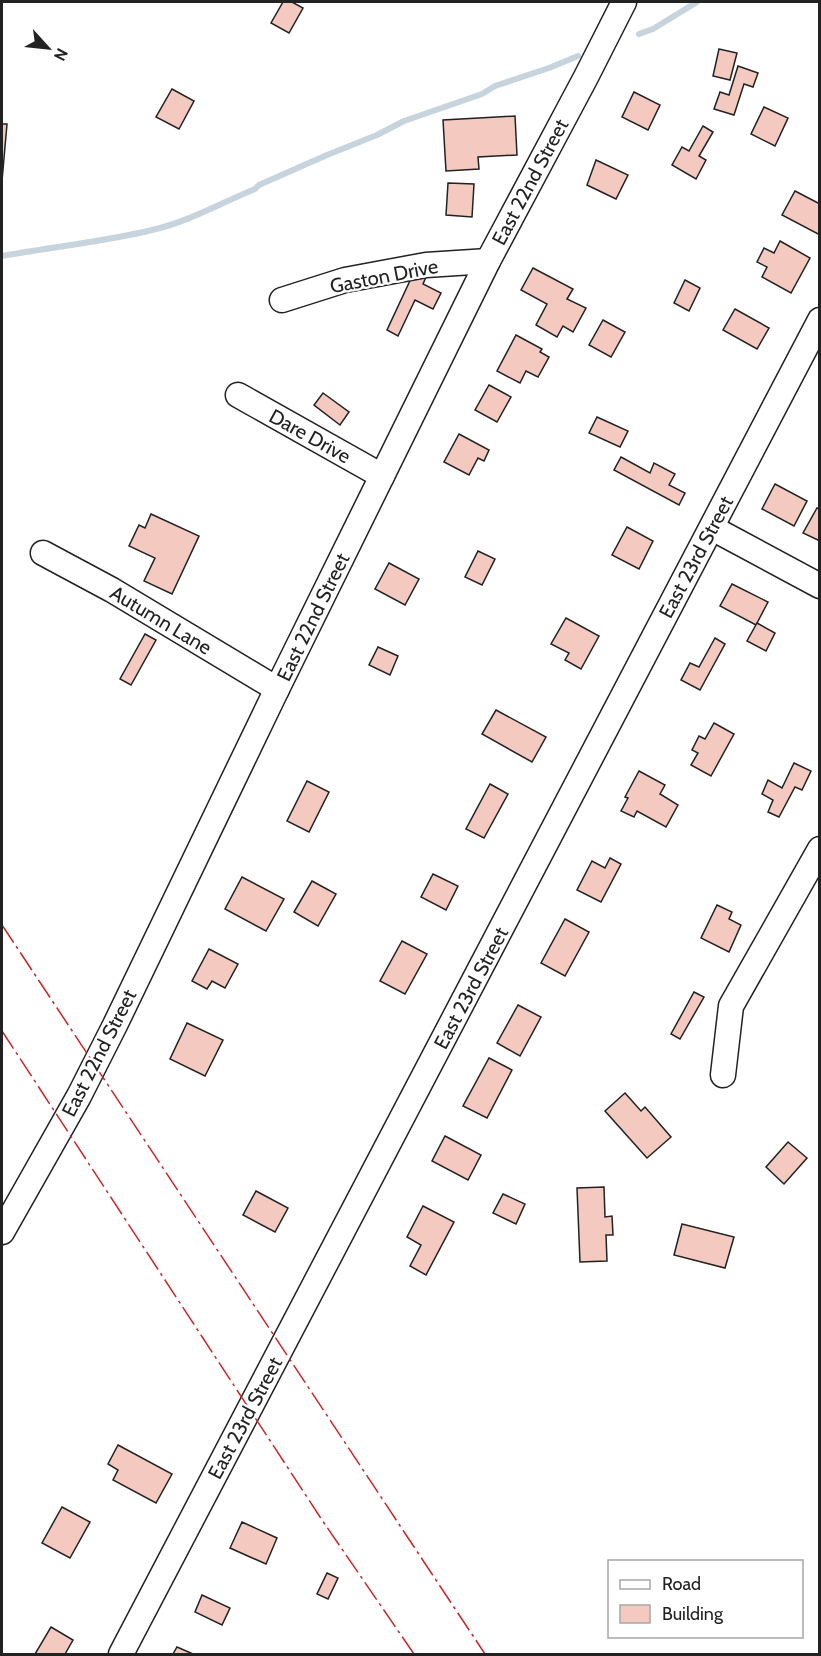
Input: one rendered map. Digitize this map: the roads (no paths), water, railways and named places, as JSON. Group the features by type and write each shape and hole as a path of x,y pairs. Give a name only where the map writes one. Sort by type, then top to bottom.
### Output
{"street":[{"name":"East 22nd Street","path":"2,1232 79,1096 110,1035 488,261 624,2"},
{"name":"Gaston Drive","path":"282,300 345,280 426,265 488,261"},
{"name":"East 23rd Street","path":"121,1654 819,320"},
{"name":"Dare Drive","path":"238,395 382,476"},
{"path":"712,528 819,586"},
{"name":"Autumn Lane","path":"43,553 112,590 277,689"},
{"path":"723,1075 730,1006 819,849"}],"waterway":[{"path":"639,34 653,29 697,2"},
{"path":"2,256 115,238 178,222 404,121 482,94 495,86 578,56"}]}
